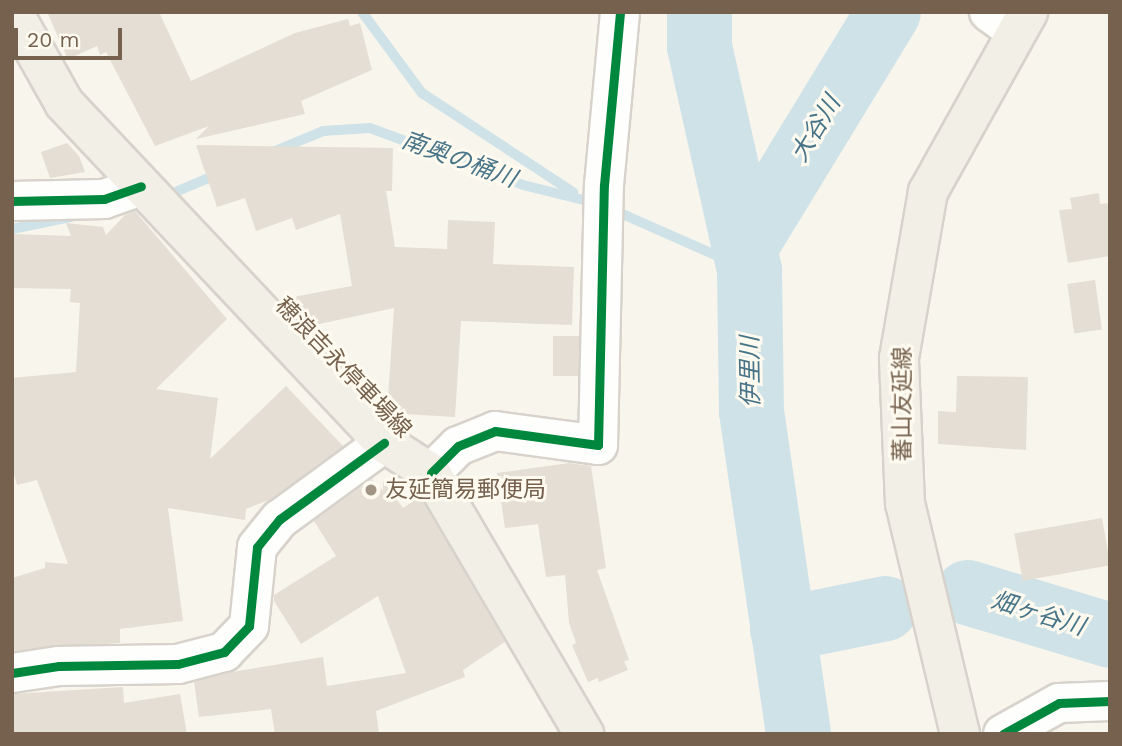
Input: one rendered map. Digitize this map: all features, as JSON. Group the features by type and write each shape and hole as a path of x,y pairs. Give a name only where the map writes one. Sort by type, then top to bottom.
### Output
{"main road":[{"name":"穂浪吉永停車場線","path":"13,12 64,103 384,443 431,473 584,734"},
{"name":"蕃山友延線","path":"960,734 905,504 899,358 928,192 1010,18"}],"street":[{"path":"431,473 458,446 495,431 597,444 604,185 620,12"},
{"path":"12,201 104,199 141,186"},
{"path":"12,673 59,666 178,664 224,652 249,626 257,547 280,519 384,443"},
{"path":"1003,734 1059,703 1110,701"}],"building":[{"path":"47,12 159,12 191,81 295,33 348,19 350,26 360,23 372,70 301,101 305,114 196,139 209,126 155,146 106,52 100,55 97,46 68,59"},
{"path":"67,143 79,156 85,172 50,178 41,152"},
{"path":"196,145 393,148 392,191 386,191 395,247 447,249 448,220 495,222 493,264 574,267 572,325 461,321 455,417 387,413 394,308 305,327 297,319 293,297 352,286 340,214 296,230 292,218 256,231 245,198 217,207"},
{"path":"1099,193 1100,204 1110,203 1110,256 1068,263 1059,210 1072,209 1070,198"},
{"path":"135,211 227,319 156,389 218,398 210,459 286,386 343,446 271,499 246,509 245,520 168,508 183,621 120,629 120,643 12,651 12,578 45,568 45,562 68,564 37,480 17,485 12,467 12,378 76,372 80,303 70,302 71,289 12,288 12,234 71,236 66,223 103,227 106,235 125,215"},
{"path":"1095,280 1102,330 1074,333 1067,284"},
{"path":"553,336 579,336 579,376 553,376"},
{"path":"957,376 1028,377 1026,450 938,444 938,411 956,412"},
{"path":"569,463 591,466 606,568 597,570 629,660 624,661 628,670 599,682 598,678 588,682 572,645 576,643 569,623 565,575 546,577 538,524 505,528 497,473"},
{"path":"372,479 383,491 383,481 403,508 420,497 505,642 463,670 465,677 376,711 379,734 275,734 271,709 199,717 194,682 232,672 323,657 327,686 406,673 378,596 301,644 274,601 274,595 336,556 314,521"},
{"path":"1102,518 1110,565 1023,581 1014,533"},
{"path":"123,687 124,703 180,694 187,734 14,734 12,694"}],"waterway":[{"path":"362,12 422,93 573,192"},
{"name":"伊里川","path":"699,12 699,46 749,270 751,411 798,734"},
{"name":"大谷川","path":"745,246 888,12"},
{"name":"南奥の桶川","path":"275,151 323,131 370,128 523,185 596,203"},
{"name":"南奥の桶川","path":"166,196 218,174"},
{"name":"南奥の桶川","path":"611,209 749,270"},
{"name":"南奥の桶川","path":"12,229 75,216"},
{"name":"畑ヶ谷川","path":"967,592 1110,635"},
{"name":"畑ヶ谷川","path":"782,629 885,608"}],"cycle path":[{"path":"431,473 458,446 495,431 598,445 604,185 620,12"},
{"path":"12,201 104,199 141,186"},
{"path":"12,673 59,666 178,664 224,652 249,626 257,547 280,519 384,443"},
{"path":"1003,734 1059,703 1110,701"}],"place":[{"name":"友延簡易郵便局","path":"371,490"}]}
